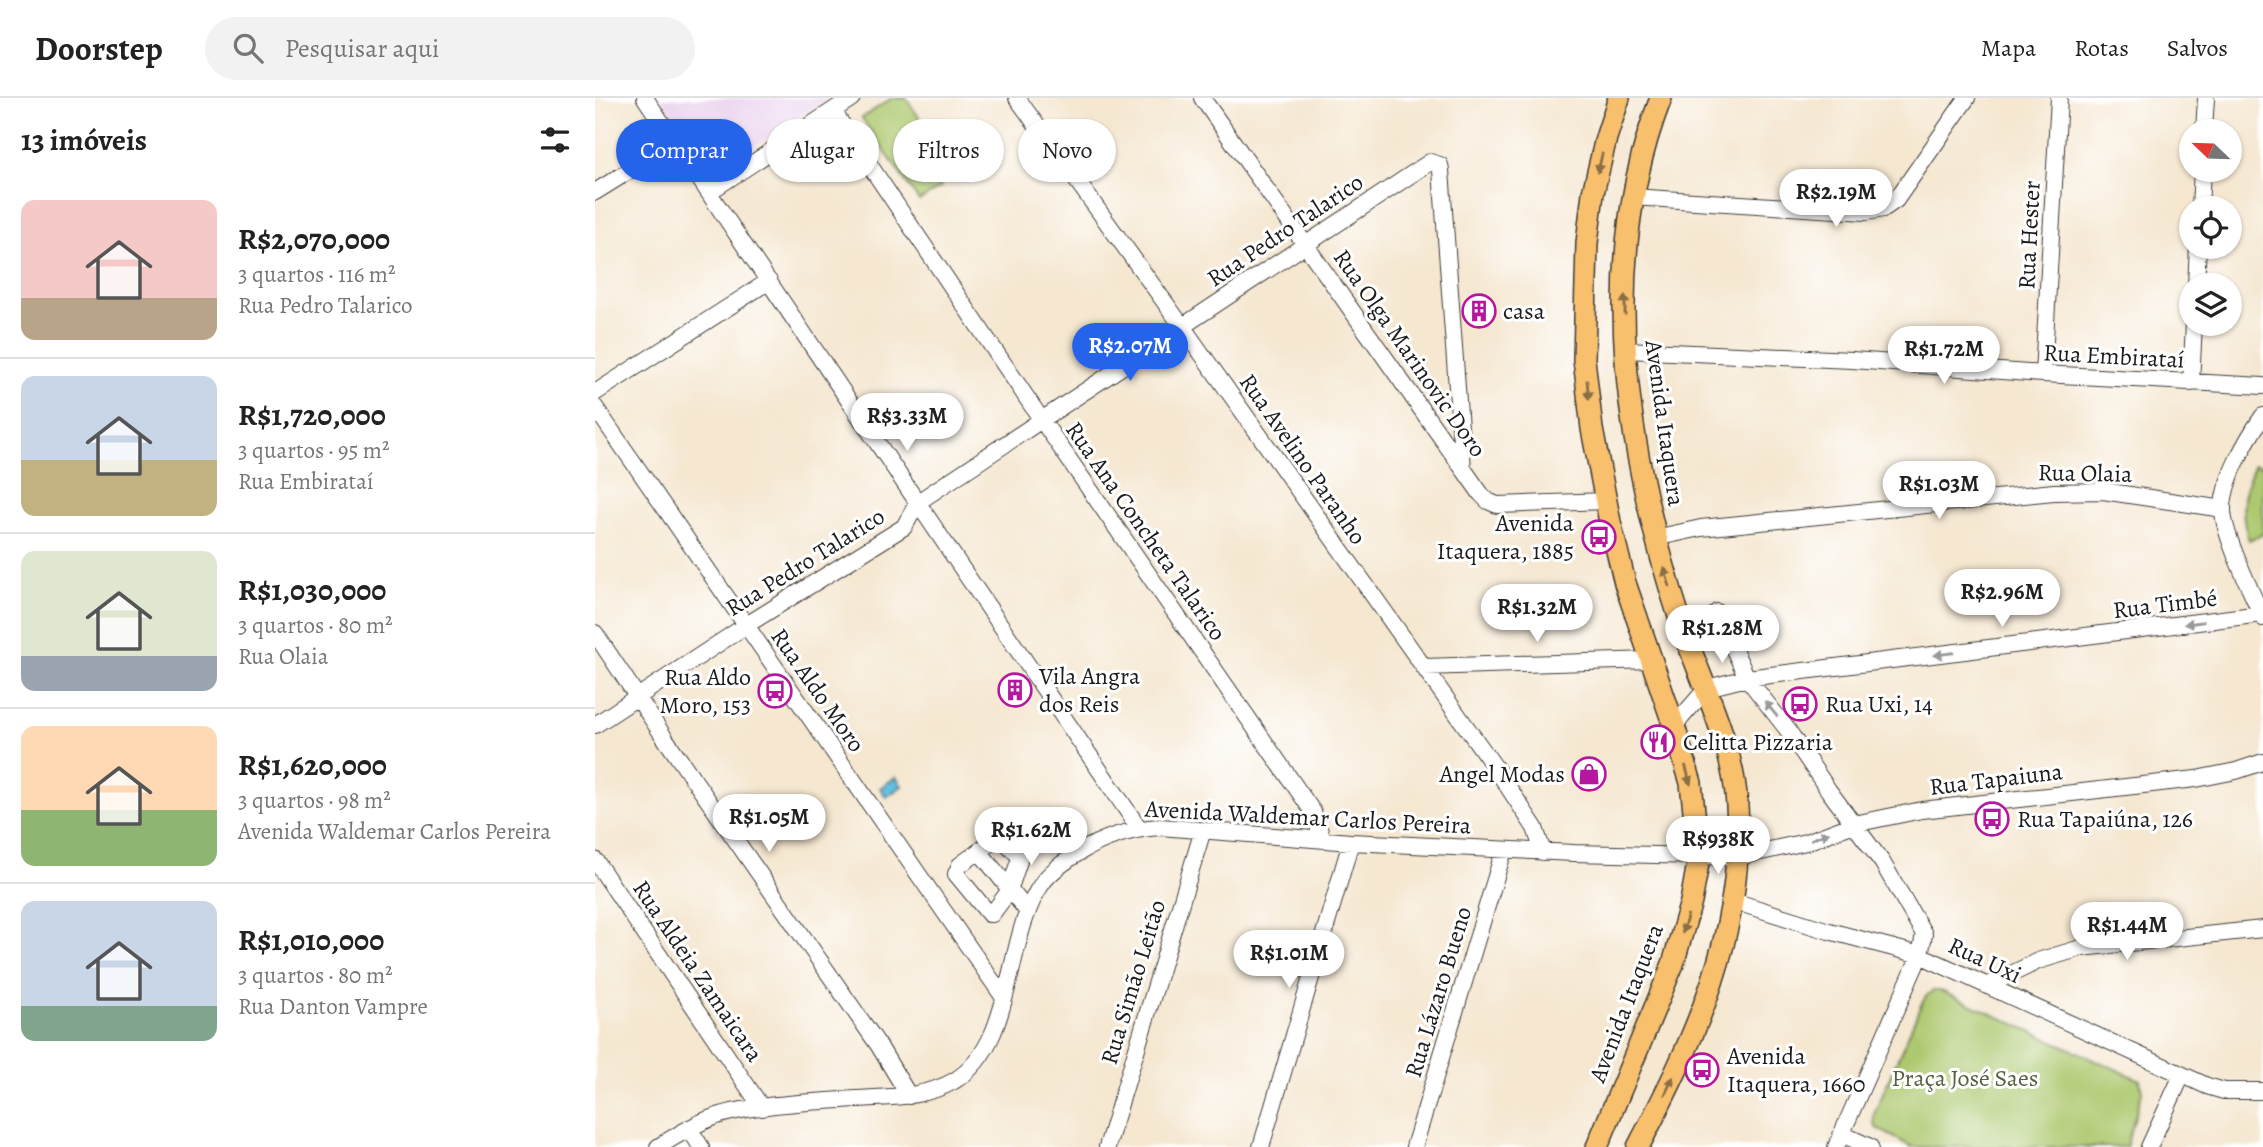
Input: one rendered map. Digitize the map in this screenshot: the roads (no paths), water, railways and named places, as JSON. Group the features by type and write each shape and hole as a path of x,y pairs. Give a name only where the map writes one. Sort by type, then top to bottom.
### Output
{"main road":[{"name":"Avenida Itaquera","path":"1597,1147 1673,964 1691,902 1699,858 1691,783 1625,583 1606,501 1592,429 1584,359 1587,243 1593,193 1619,98"},
{"name":"Avenida Itaquera","path":"1638,1147 1708,998 1720,962 1733,901 1738,857 1737,804 1730,763 1707,688 1682,626 1655,538 1638,463 1626,350 1626,248 1632,197 1661,98"}],"street":[{"path":"645,98 659,119"},
{"path":"709,192 852,98"},
{"name":"Rua Avelino Paranho","path":"1017,98 1424,667 1535,828 1543,852"},
{"name":"Rua Olga Marinovic Doro","path":"1202,98 1488,501 1497,505 1606,501"},
{"path":"1632,197 1866,212 1883,209 1896,201 1967,98"},
{"name":"Rua Hester","path":"2043,374 2059,98"},
{"path":"2205,119 2206,98"},
{"name":"Rua Ana Concheta Talarico","path":"833,111 1041,419 1313,812 1323,840"},
{"name":"Rua Pedro Talarico","path":"595,725 745,626 904,527 918,502 1430,162 1440,165 1463,469"},
{"path":"595,192 616,179"},
{"path":"702,182 1139,828"},
{"path":"595,393 769,281"},
{"path":"2190,383 2193,336"},
{"name":"Rua Embirataí","path":"1626,350 1852,360 2263,386"},
{"name":"Rua Aldo Moro","path":"595,407 1004,998"},
{"path":"2262,616 2226,527 2223,509 2240,454 2263,416"},
{"name":"Rua Olaia","path":"1655,538 1701,528 2054,492 2102,491 2223,509"},
{"name":"Rua Uxi","path":"1717,612 1747,678 1882,862 1919,922 1924,934 1920,955 2182,1075 2224,1091 2263,1091"},
{"name":"Rua Timbé","path":"1707,688 1747,678 2262,616"},
{"path":"595,633 879,1046 909,1096"},
{"path":"1424,667 1651,660"},
{"path":"1674,726 1707,688"},
{"name":"Rua Tapaiuna","path":"1738,857 1805,842 1854,824 1922,810 2196,779 2237,771 2263,762"},
{"name":"Avenida Waldemar Carlos Pereira","path":"658,1147 689,1128 724,1114 762,1108 909,1096 934,1090 966,1073 988,1042 1004,998 1028,912 1045,880 1062,863 1089,847 1139,828 1160,827 1351,842 1543,852 1738,857"},
{"name":"Rua Simão Leitão","path":"1107,1147 1203,830"},
{"path":"1000,836 1019,856 1010,891 992,914 989,914 956,874 960,865 1000,836"},
{"path":"1261,1147 1351,842"},
{"name":"Rua Lázaro Bueno","path":"1414,1147 1504,850"},
{"path":"979,851 1028,912"},
{"name":"Rua Aldeia Zamaicara","path":"595,860 762,1108"},
{"path":"1733,901 1829,931 1920,955 1839,1141 1870,1147"},
{"path":"1987,986 2038,961 2081,948 2263,929"},
{"path":"2149,1147 2182,1075"},
{"path":"689,1128 701,1147"}],"water":[{"path":"896,777 902,786 886,797 880,788"}],"place":[{"name":"casa","path":"1479,311"},
{"name":"Avenida Itaquera, 1885","path":"1599,537"},
{"name":"Vila Angra dos Reis","path":"1015,690"},
{"name":"Rua Aldo Moro, 153","path":"775,691"},
{"name":"Rua Uxi, 14","path":"1800,704"},
{"name":"Celitta Pizzaria","path":"1658,742"},
{"name":"Angel Modas","path":"1589,774"},
{"name":"Rua Tapaiúna, 126","path":"1992,819"},
{"name":"Avenida Itaquera, 1660","path":"1702,1070"}],"park label":[{"name":"Praça José Saes","path":"1965,1078"}]}
